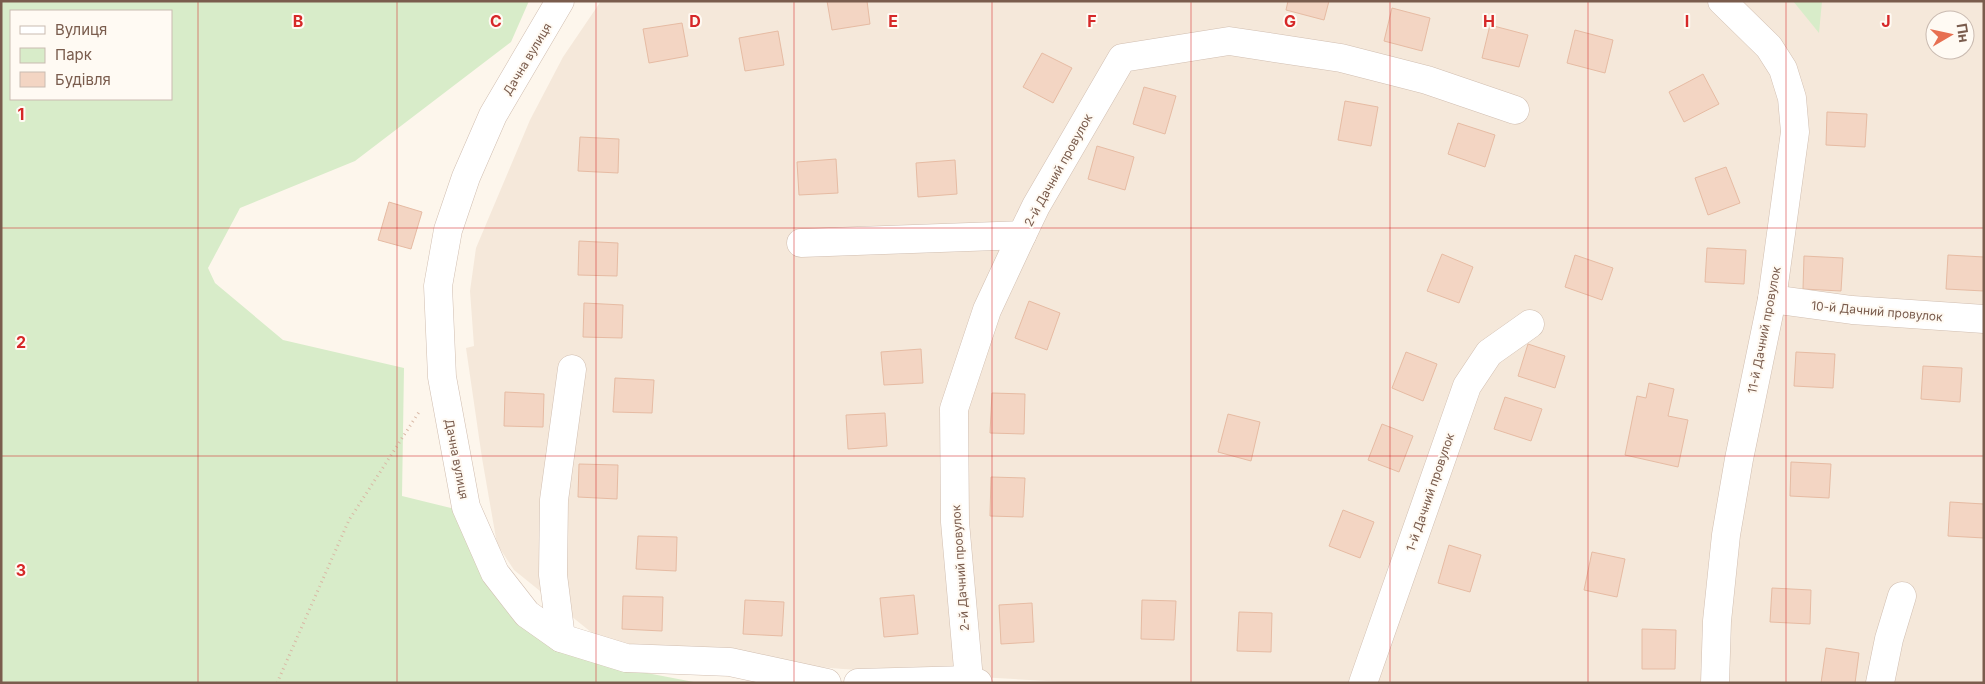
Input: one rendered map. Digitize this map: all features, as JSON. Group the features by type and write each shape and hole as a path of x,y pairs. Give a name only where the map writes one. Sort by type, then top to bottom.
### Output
{"street":[{"name":"Дачна вулиця","path":"560,1 556,11 493,115 466,177 448,230 438,286 442,377 466,507 495,573 527,614 561,638 626,658 730,662 827,683"},
{"name":"11-й Дачний провулок","path":"1715,683 1717,621 1726,535 1739,459 1772,299 1796,132 1792,98 1782,69 1769,47 1722,1"},
{"name":"2-й Дачний провулок","path":"974,681 955,522 954,409 987,310 1022,235 1036,206 1122,58 1229,41 1341,58 1427,80 1516,110"},
{"path":"801,243 1022,235"},
{"name":"10-й Дачний провулок","path":"1772,299 1852,310 1984,319"},
{"name":"1-й Дачний провулок","path":"1363,683 1467,386 1489,353 1530,324"},
{"path":"561,638 553,575 554,500 572,369"},
{"path":"1880,683 1889,639 1902,596"},
{"path":"858,683 974,681"}],"path":[{"path":"277,683 349,520 442,377"}],"shaded area":[{"path":"601,1 1984,1 1984,683 1082,683 843,669 697,657 607,645 514,570 497,544 482,458 466,348 474,346 470,291 476,248 530,120 563,57"}],"green space":[{"path":"1,1 529,1 511,42 355,161 240,208 208,268 215,283 283,340 404,368 402,496 459,510 486,576 605,665 699,683 1,683"},
{"path":"1793,1 1822,1 1819,33"}],"building":[{"path":"827,1 867,1 870,24 832,30"},
{"path":"1288,1 1329,1 1324,20 1286,10"},
{"path":"1392,8 1430,18 1422,51 1384,41"},
{"path":"682,23 688,56 649,63 643,29"},
{"path":"1490,25 1528,35 1519,67 1482,58"},
{"path":"1575,30 1613,40 1605,73 1567,63"},
{"path":"778,31 784,65 745,71 739,38"},
{"path":"1042,53 1072,68 1053,103 1023,87"},
{"path":"1703,74 1719,104 1684,122 1669,92"},
{"path":"1144,87 1176,96 1165,134 1133,124"},
{"path":"1345,101 1378,107 1371,146 1338,140"},
{"path":"1827,112 1867,114 1865,147 1826,145"},
{"path":"1458,123 1495,135 1485,167 1448,154"},
{"path":"580,137 619,139 618,173 578,171"},
{"path":"1097,146 1134,157 1125,190 1088,179"},
{"path":"836,159 838,193 799,195 797,162"},
{"path":"955,160 957,194 918,197 916,163"},
{"path":"1726,167 1740,203 1708,215 1695,178"},
{"path":"389,202 422,212 411,249 378,240"},
{"path":"579,241 618,243 617,276 578,275"},
{"path":"1707,248 1746,250 1744,284 1705,282"},
{"path":"1442,254 1473,267 1459,303 1427,291"},
{"path":"1575,255 1613,268 1602,300 1565,287"},
{"path":"1948,255 1984,257 1984,291 1946,289"},
{"path":"1804,256 1843,258 1841,291 1803,289"},
{"path":"1029,301 1060,313 1047,350 1015,338"},
{"path":"584,303 623,305 622,338 583,337"},
{"path":"1528,344 1565,356 1555,388 1518,376"},
{"path":"921,349 923,383 884,385 881,352"},
{"path":"1406,352 1437,364 1423,401 1392,388"},
{"path":"1796,352 1835,354 1833,388 1794,386"},
{"path":"1923,366 1962,368 1960,402 1921,399"},
{"path":"615,378 654,380 652,413 613,412"},
{"path":"1649,383 1674,389 1668,416 1688,420 1678,467 1625,455 1637,396 1646,398"},
{"path":"505,392 544,394 543,427 504,426"},
{"path":"992,393 1025,394 1024,434 990,433"},
{"path":"1505,397 1542,409 1531,441 1494,429"},
{"path":"885,413 887,446 848,449 846,415"},
{"path":"1228,414 1260,422 1251,461 1218,452"},
{"path":"1382,424 1413,436 1399,472 1368,460"},
{"path":"1791,462 1831,464 1829,498 1790,496"},
{"path":"579,464 618,465 617,499 578,497"},
{"path":"991,477 1025,478 1023,517 990,516"},
{"path":"1950,502 1984,504 1984,538 1948,536"},
{"path":"1343,510 1374,522 1360,558 1329,546"},
{"path":"638,536 677,537 676,571 636,569"},
{"path":"1449,545 1481,555 1470,592 1438,583"},
{"path":"1592,552 1625,559 1617,597 1584,590"},
{"path":"1772,588 1811,590 1810,624 1770,622"},
{"path":"914,595 918,634 884,637 880,598"},
{"path":"623,596 663,597 662,631 622,629"},
{"path":"745,600 784,602 782,636 743,634"},
{"path":"1142,600 1176,601 1174,640 1141,639"},
{"path":"1032,603 1034,642 1001,644 999,605"},
{"path":"1239,612 1272,613 1271,652 1237,651"},
{"path":"1642,629 1676,630 1675,669 1642,669"},
{"path":"1826,648 1859,653 1855,683 1821,683"}]}
